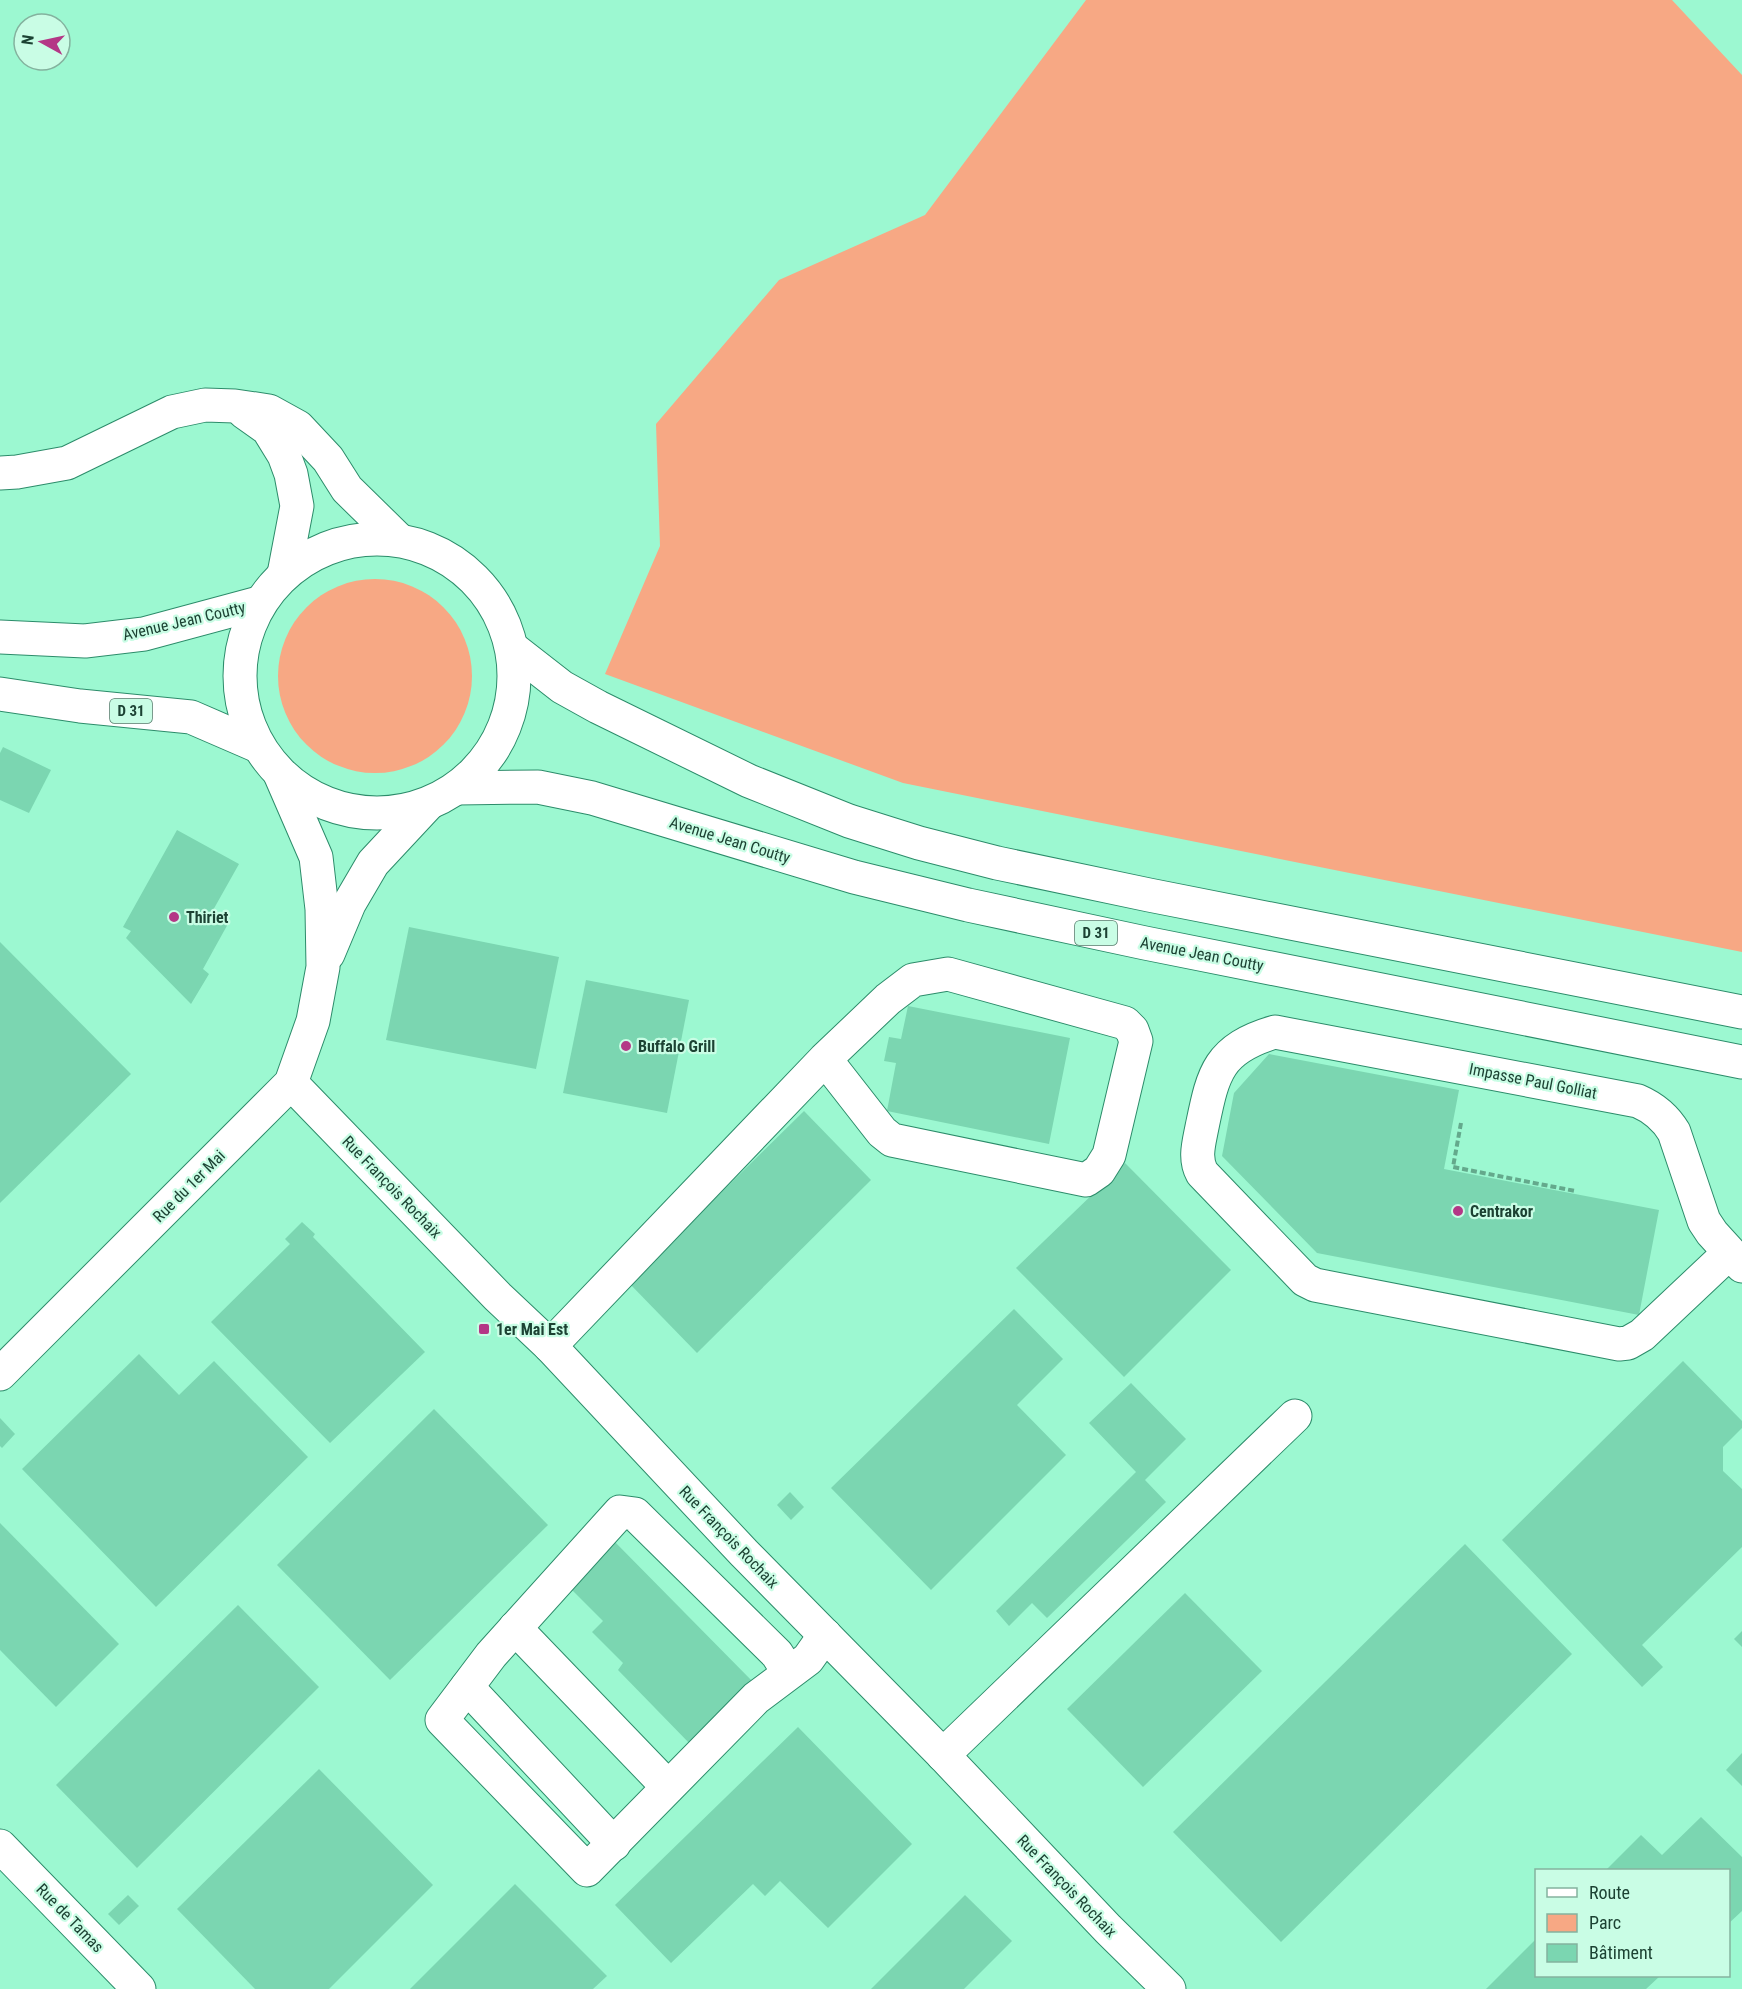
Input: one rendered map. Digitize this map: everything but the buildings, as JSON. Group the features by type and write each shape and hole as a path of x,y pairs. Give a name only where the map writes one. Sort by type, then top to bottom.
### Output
{"main road":[{"path":"0,473 67,463 172,412 205,405 235,406 269,411 298,427 328,459 347,489 398,539"},
{"path":"235,406 268,429 284,455 291,474 297,506 284,574"},
{"path":"357,539 398,539 438,552 472,576 497,608 512,648 514,687 505,726 486,760 457,788 428,804 389,813 350,811 312,798 280,774 258,746 243,711 239,674 244,637 259,603 284,574 318,550 357,539"},
{"name":"Avenue Jean Coutty","path":"0,637 85,641 144,634 259,603"},
{"path":"512,648 562,687 749,781 849,821 919,843 997,863 1149,895 1742,1012"},
{"name":"D 31","path":"0,694 80,706 191,717 258,746"},
{"name":"Rue du 1er Mai","path":"0,1374 291,1083 313,1021 323,967 322,909 316,856 280,774"},
{"name":"Avenue Jean Coutty","path":"457,788 538,787 592,798 854,878 968,905 1742,1062"},
{"name":"Rue du 1er Mai","path":"323,967 349,904 373,863 428,804"},
{"path":"550,1346 825,1059 888,999 913,980 948,974 1125,1023 1136,1041 1109,1155 1099,1171 1086,1180 892,1140 882,1132 825,1059"},
{"name":"Impasse Paul Golliat","path":"1275,1032 1638,1101 1649,1106 1668,1123 1674,1132 1704,1221 1736,1260 1636,1340 1619,1344 1315,1285 1305,1280 1205,1178 1199,1167 1197,1152 1211,1086 1220,1067 1234,1051 1252,1039 1275,1032"},
{"name":"Rue François Rochaix","path":"291,1083 490,1289 550,1346 744,1553 943,1755 1108,1929 1169,1989"},
{"path":"943,1755 1295,1416"},
{"path":"789,1673 777,1654 635,1514 620,1512 491,1655 442,1720 587,1870 756,1698 808,1659 825,1635"},
{"path":"515,1628 668,1787"},
{"name":"Rue de Tamas","path":"0,1846 139,1989"}],"path":[{"path":"1461,1123 1453,1167 1575,1191"}],"green space":[{"path":"1086,0 1672,0 1742,75 1742,952 903,783 605,674 660,546 656,424 779,280 925,215"},
{"path":"365,579 385,579 421,590 444,607 456,622 465,639 472,666 472,686 465,713 456,730 444,745 429,757 412,766 385,773 365,773 329,762 300,738 289,722 282,704 278,686 278,666 289,630 313,601 329,590 347,583"}],"place":[{"name":"Thiriet","path":"174,917"},
{"name":"Buffalo Grill","path":"626,1046"},
{"name":"Centrakor","path":"1458,1211"},
{"name":"1er Mai Est","path":"484,1329"}]}
